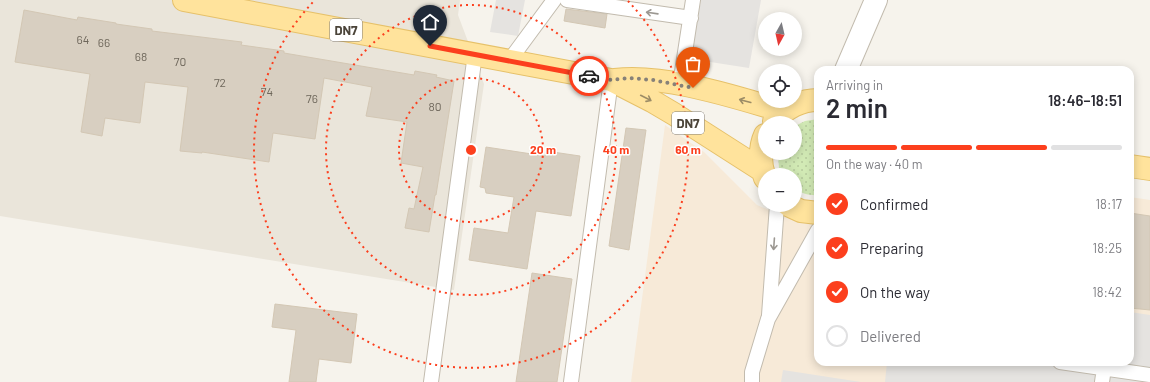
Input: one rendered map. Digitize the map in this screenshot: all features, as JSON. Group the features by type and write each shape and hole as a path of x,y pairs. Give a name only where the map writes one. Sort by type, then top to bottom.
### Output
{"main road":[{"name":"DN7","path":"184,0 612,80 628,78 653,80 680,85 774,116"},
{"name":"DN7","path":"612,80 668,111 758,170"},
{"name":"DN7","path":"779,116 799,103 814,101"},
{"path":"1134,167 1150,170"},
{"path":"802,211 814,213"}],"street":[{"path":"848,66 876,0"}],"lane":[{"path":"509,61 546,0"},
{"path":"509,61 554,0"},
{"path":"567,0 691,18"},
{"path":"680,85 694,0"},
{"path":"431,382 475,54"},
{"path":"571,382 612,80"},
{"path":"752,382 752,372 768,319 776,212"},
{"path":"768,319 814,237"},
{"path":"1073,366 1103,375 1150,375"}],"shaded area":[{"path":"0,0 460,0 458,15 484,84 454,290 0,216"},
{"path":"496,0 525,0 518,36 490,32"},
{"path":"701,0 761,0 749,68 691,59"},
{"path":"665,125 704,152 758,205 758,212 774,212 800,223 814,223 814,366 1134,366 1134,198 1150,200 1150,382 631,382"},
{"path":"1134,313 1150,315 1150,382 885,382 887,366 1134,366"},
{"path":"783,370 861,382 781,382"}],"green space":[{"path":"814,120 814,195 802,192 802,168 779,168 778,160 802,160 802,122"}],"building":[{"path":"566,9 607,14 605,28 564,21"},
{"path":"24,10 77,20 78,17 152,29 152,31 242,42 241,45 284,51 284,53 414,75 415,71 437,75 436,77 454,81 429,232 405,228 409,208 414,209 423,167 401,163 407,122 366,116 372,87 324,78 315,139 273,133 269,162 202,152 180,151 188,87 145,82 140,123 105,118 102,136 81,132 90,74 15,62"},
{"path":"626,128 646,130 629,250 609,246"},
{"path":"486,147 545,156 546,151 580,156 571,216 536,211 527,269 469,260 474,228 508,233 514,197 486,193 485,188 480,187"},
{"path":"1134,214 1150,216 1150,310 1134,308"},
{"path":"532,273 572,279 557,382 516,382"},
{"path":"275,304 357,314 351,363 319,359 316,382 289,382 296,330 272,327"}],"way so far":[{"path":"589,76 612,80 628,78 653,80 693,88"}],"route":[{"path":"430,46 589,76"}]}
